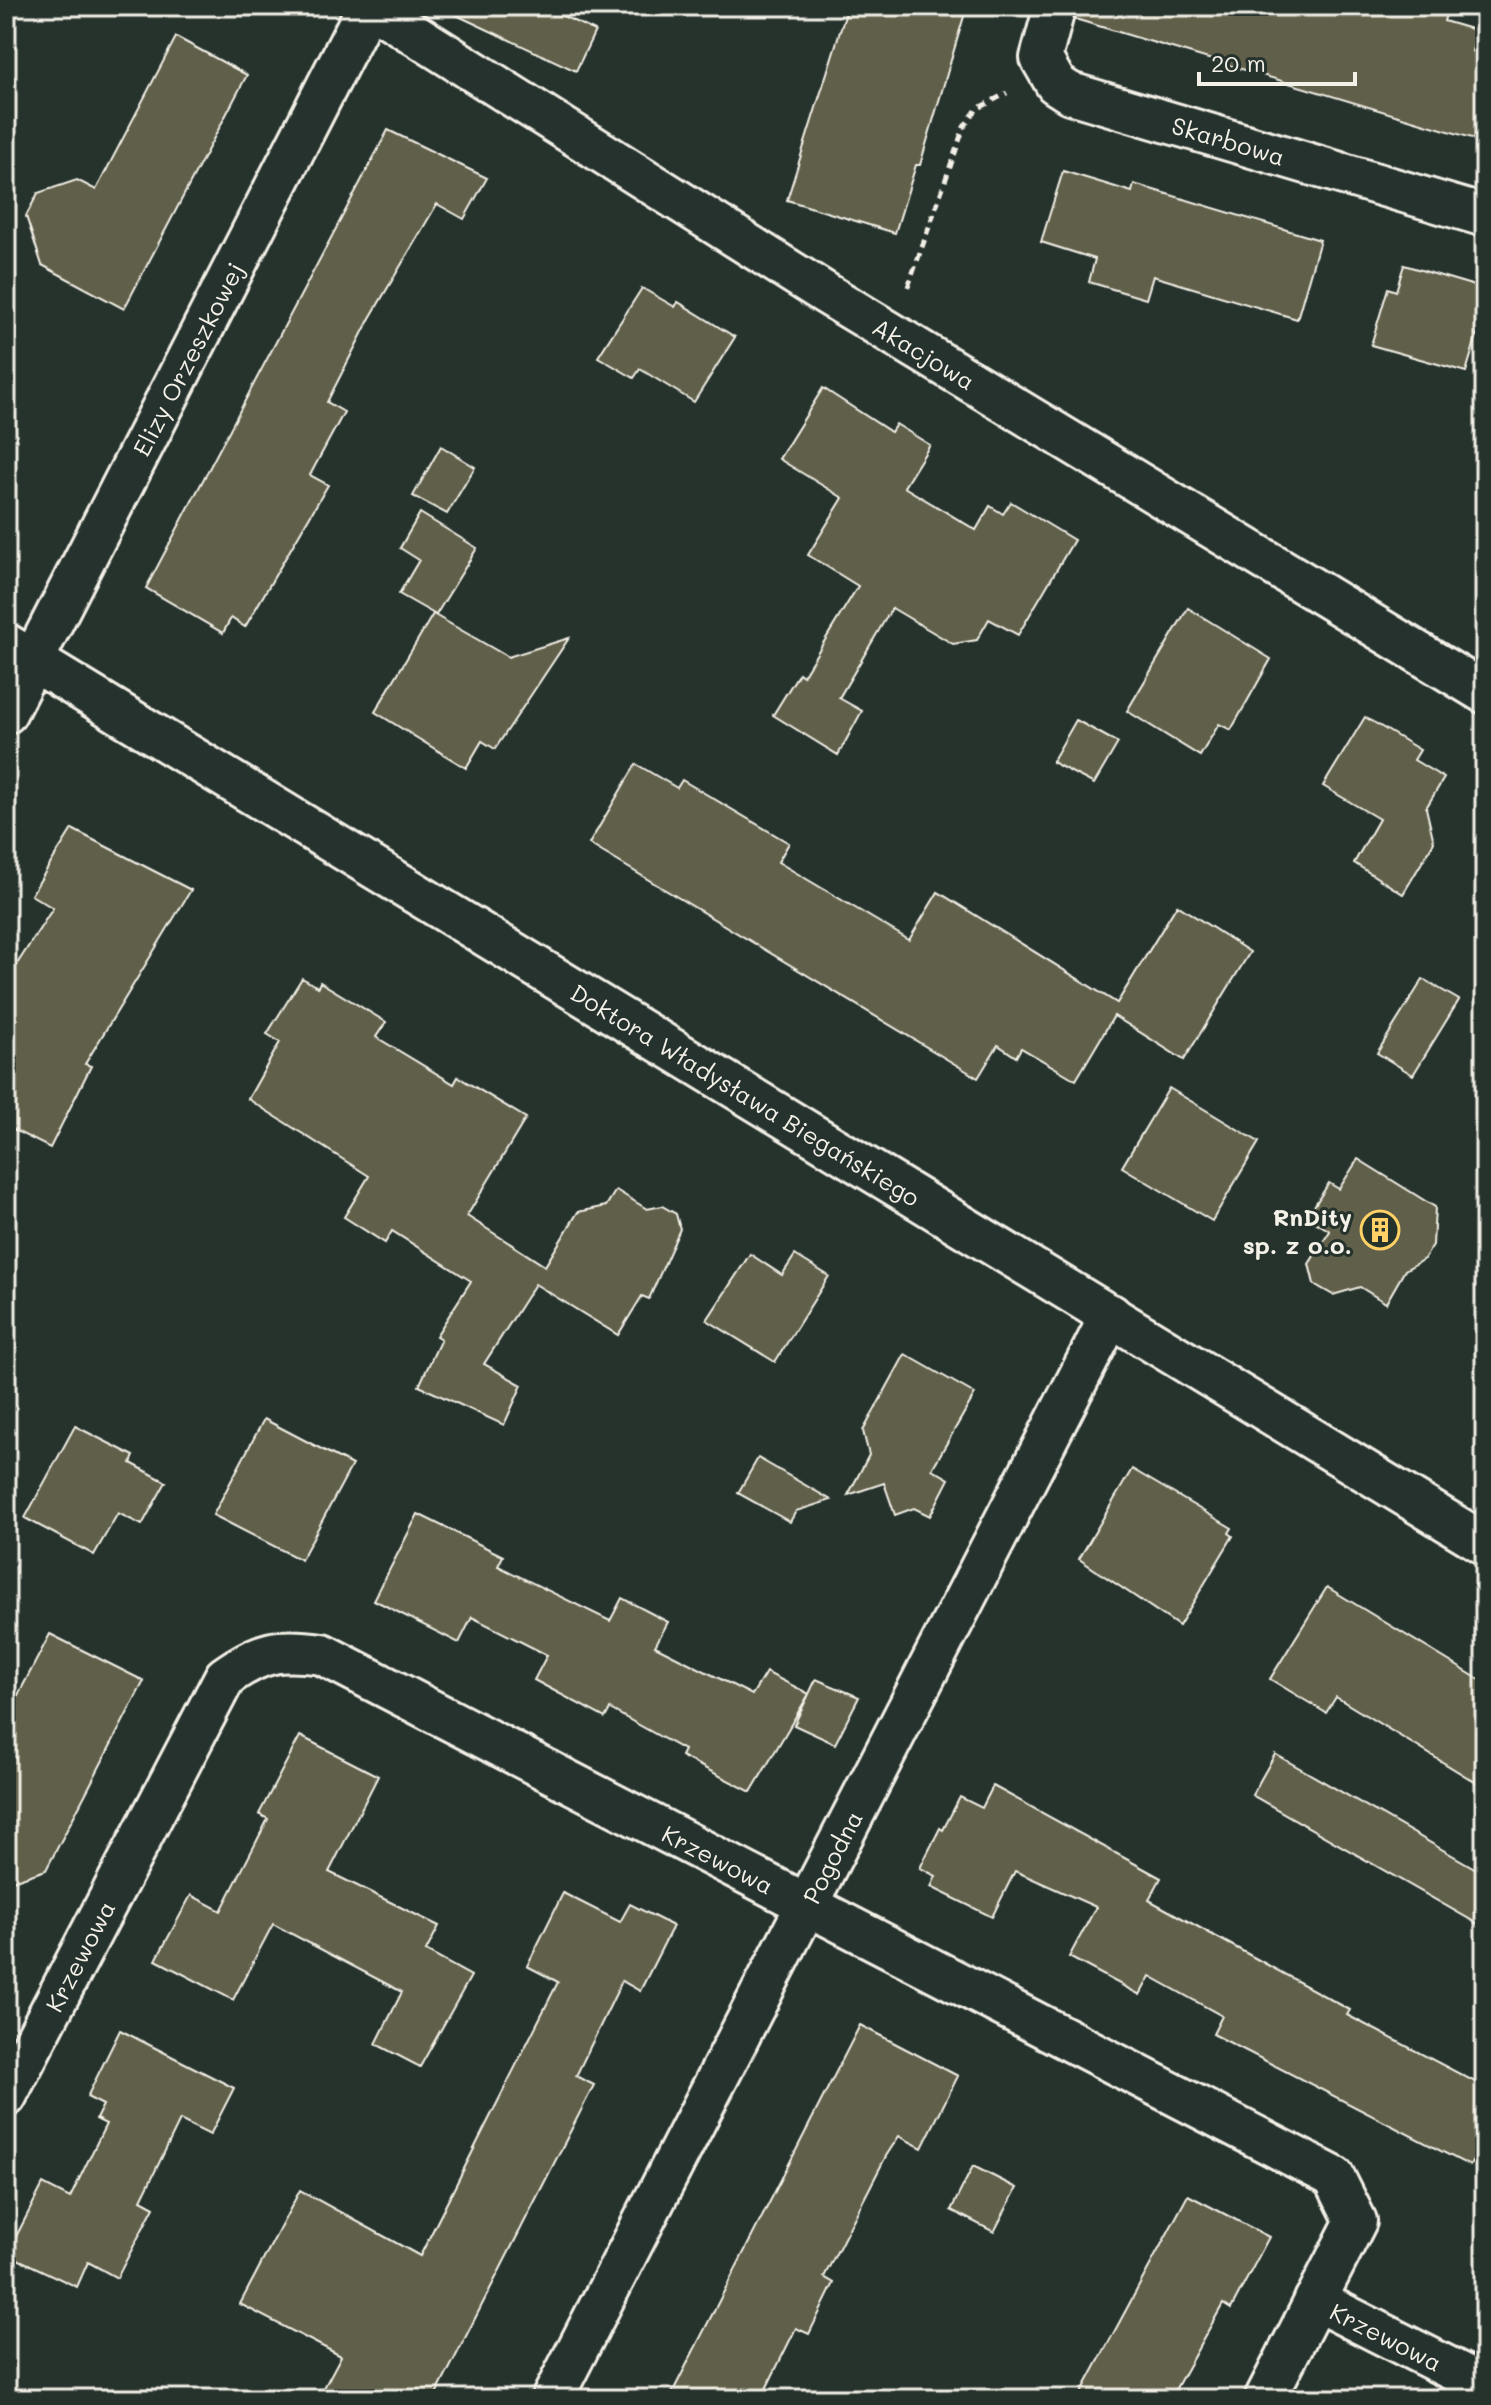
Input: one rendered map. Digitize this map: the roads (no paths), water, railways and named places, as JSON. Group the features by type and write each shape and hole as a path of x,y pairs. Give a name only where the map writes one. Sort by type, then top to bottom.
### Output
{"street":[{"name":"Akacjowa","path":"369,6 892,333 1485,693"},
{"name":"Elizy Orzeszkowej","path":"6,713 19,653 369,6"},
{"name":"Skarbowa","path":"1055,6 1041,58 1046,73 1070,93 1485,216"},
{"name":"Doktora Władysława Biegańskiego","path":"19,653 1485,1544"},
{"name":"Pogodna","path":"552,2399 1111,1315"},
{"name":"Krzewowa","path":"6,2096 225,1677 254,1655 291,1650 322,1654 1334,2177 1356,2221 1315,2300 1485,2386"},
{"path":"1265,2399 1315,2300"}],"place":[{"name":"RnDity sp. z o.o.","path":"1380,1230"}]}
